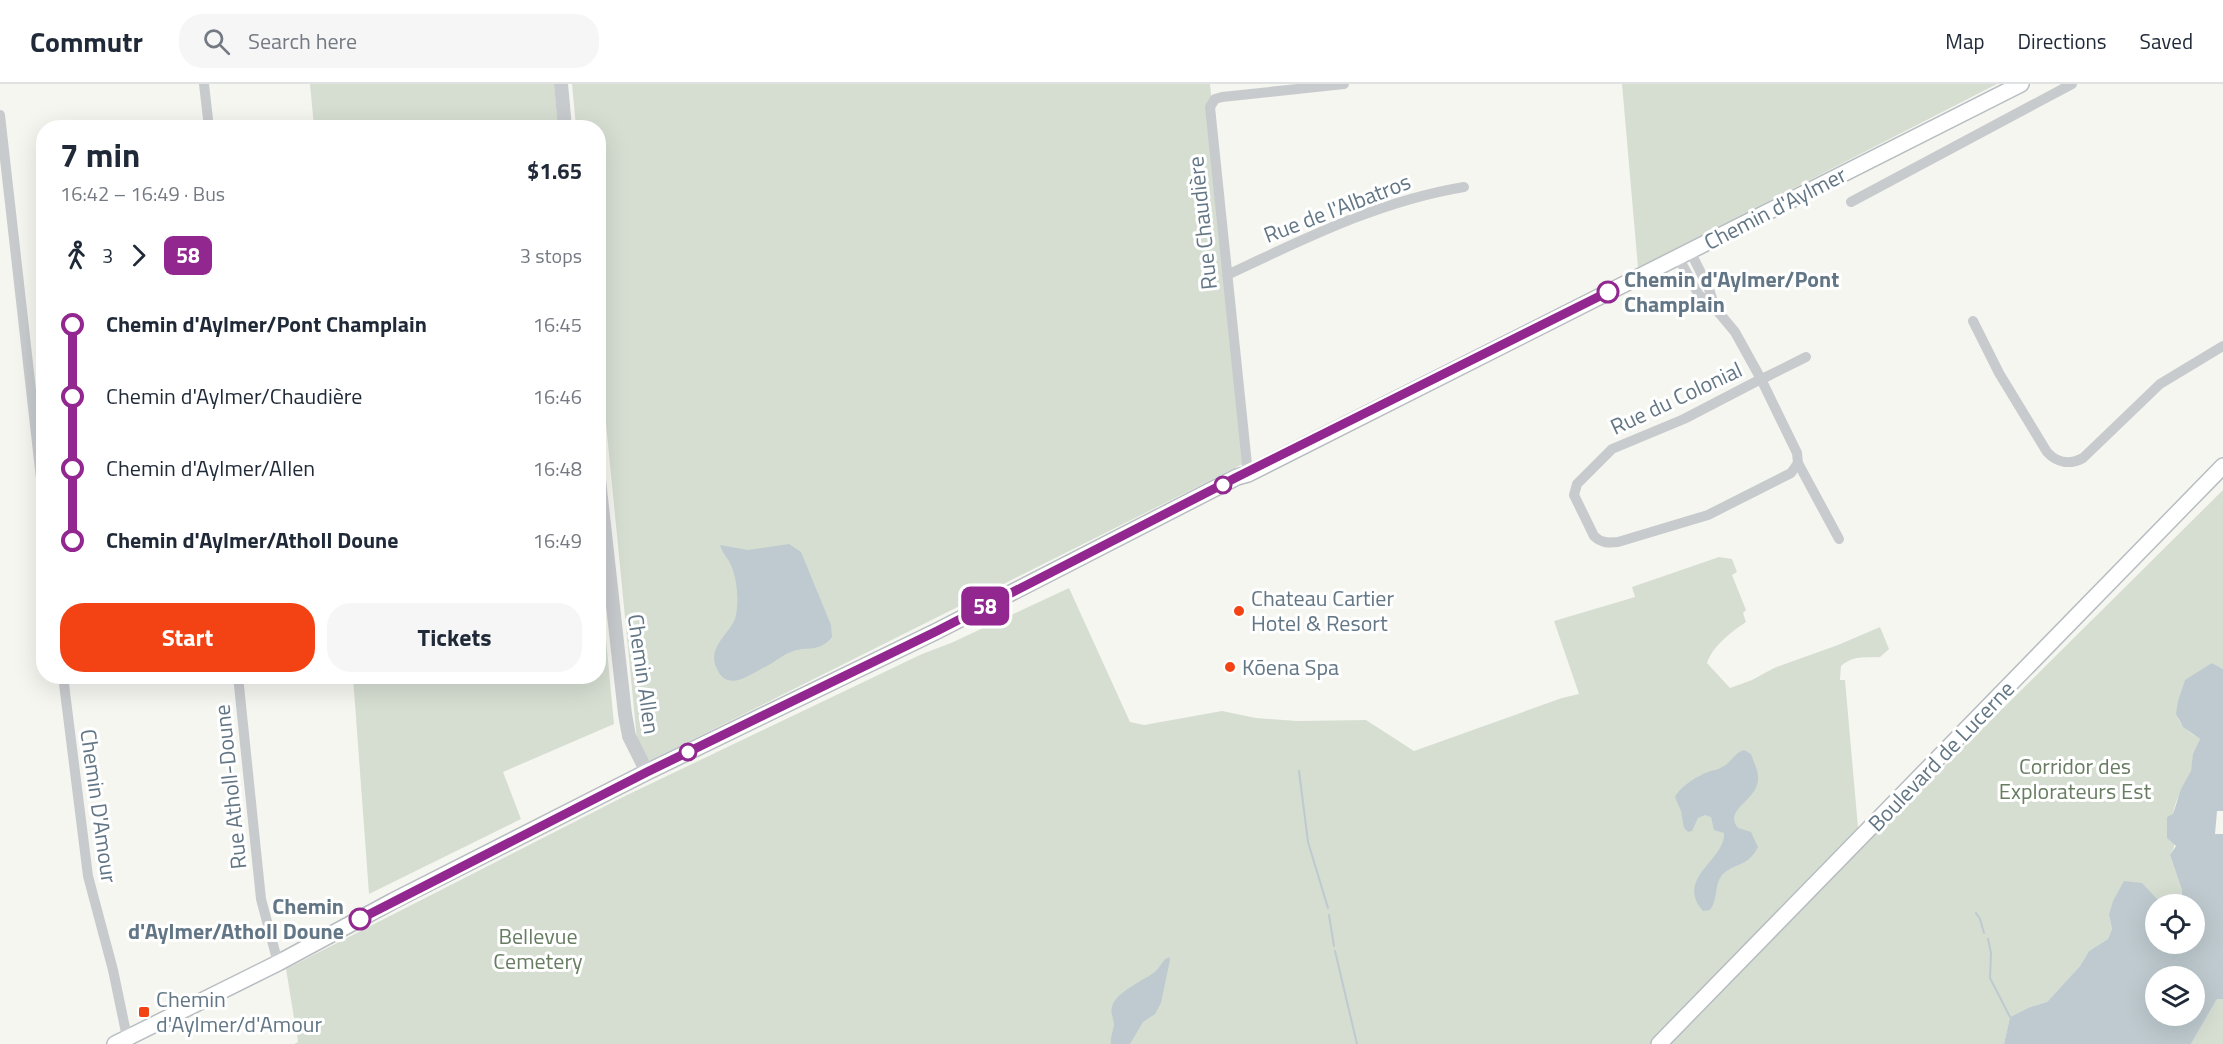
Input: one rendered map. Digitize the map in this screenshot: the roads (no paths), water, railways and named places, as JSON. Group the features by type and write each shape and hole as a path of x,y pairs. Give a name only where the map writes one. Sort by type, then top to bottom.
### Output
{"main road":[{"name":"Chemin d'Aylmer","path":"124,1042 393,901 647,772 937,631 2021,84"},
{"name":"Boulevard de Lucerne","path":"1659,1044 2223,466"}],"street":[{"path":"204,84 208,120"},
{"path":"561,84 564,120"},
{"name":"Rue Chaudière","path":"1248,474 1210,107 1215,99 1344,84"},
{"path":"1851,202 2072,84"},
{"path":"0,115 36,434"},
{"name":"Rue de l'Albatros","path":"1227,275 1360,215 1419,196 1464,187"},
{"path":"1684,254 1699,296 1715,308 1735,332 1761,379 1797,453 1798,463 1839,539"},
{"path":"1973,321 1999,373 2047,452 2055,459 2072,463 2084,458 2160,384 2223,346"},
{"name":"Rue du Colonial","path":"1798,463 1791,473 1708,515 1610,543 1599,541 1594,536 1575,500 1577,484 1608,452 1684,419 1806,357"},
{"name":"Chemin Allen","path":"606,543 625,714 629,736 647,772"},
{"name":"Chemin D'Amour","path":"64,684 88,876 113,970 124,1042"},
{"name":"Rue Atholl-Doune","path":"239,684 261,899 278,963"}],"waterway":[{"path":"1299,771 1308,842 1328,908"},
{"path":"1976,913 1984,933"},
{"path":"1329,915 1334,946"},
{"path":"1988,939 1991,953 1990,978 2010,1017"},
{"path":"1335,951 1357,1044"}],"place":[{"name":"Chemin d'Aylmer/Pont Champlain","path":"1608,292"},
{"name":"Chateau Cartier Hotel & Resort","path":"1239,611"},
{"name":"Kōena Spa","path":"1230,667"},
{"name":"Chemin d'Aylmer/Atholl Doune","path":"360,919"},
{"name":"Chemin d'Aylmer/d'Amour","path":"144,1012"}],"park label":[{"name":"Corridor des Explorateurs Est","path":"2075,778"},
{"name":"Bellevue Cemetery","path":"538,948"}]}
